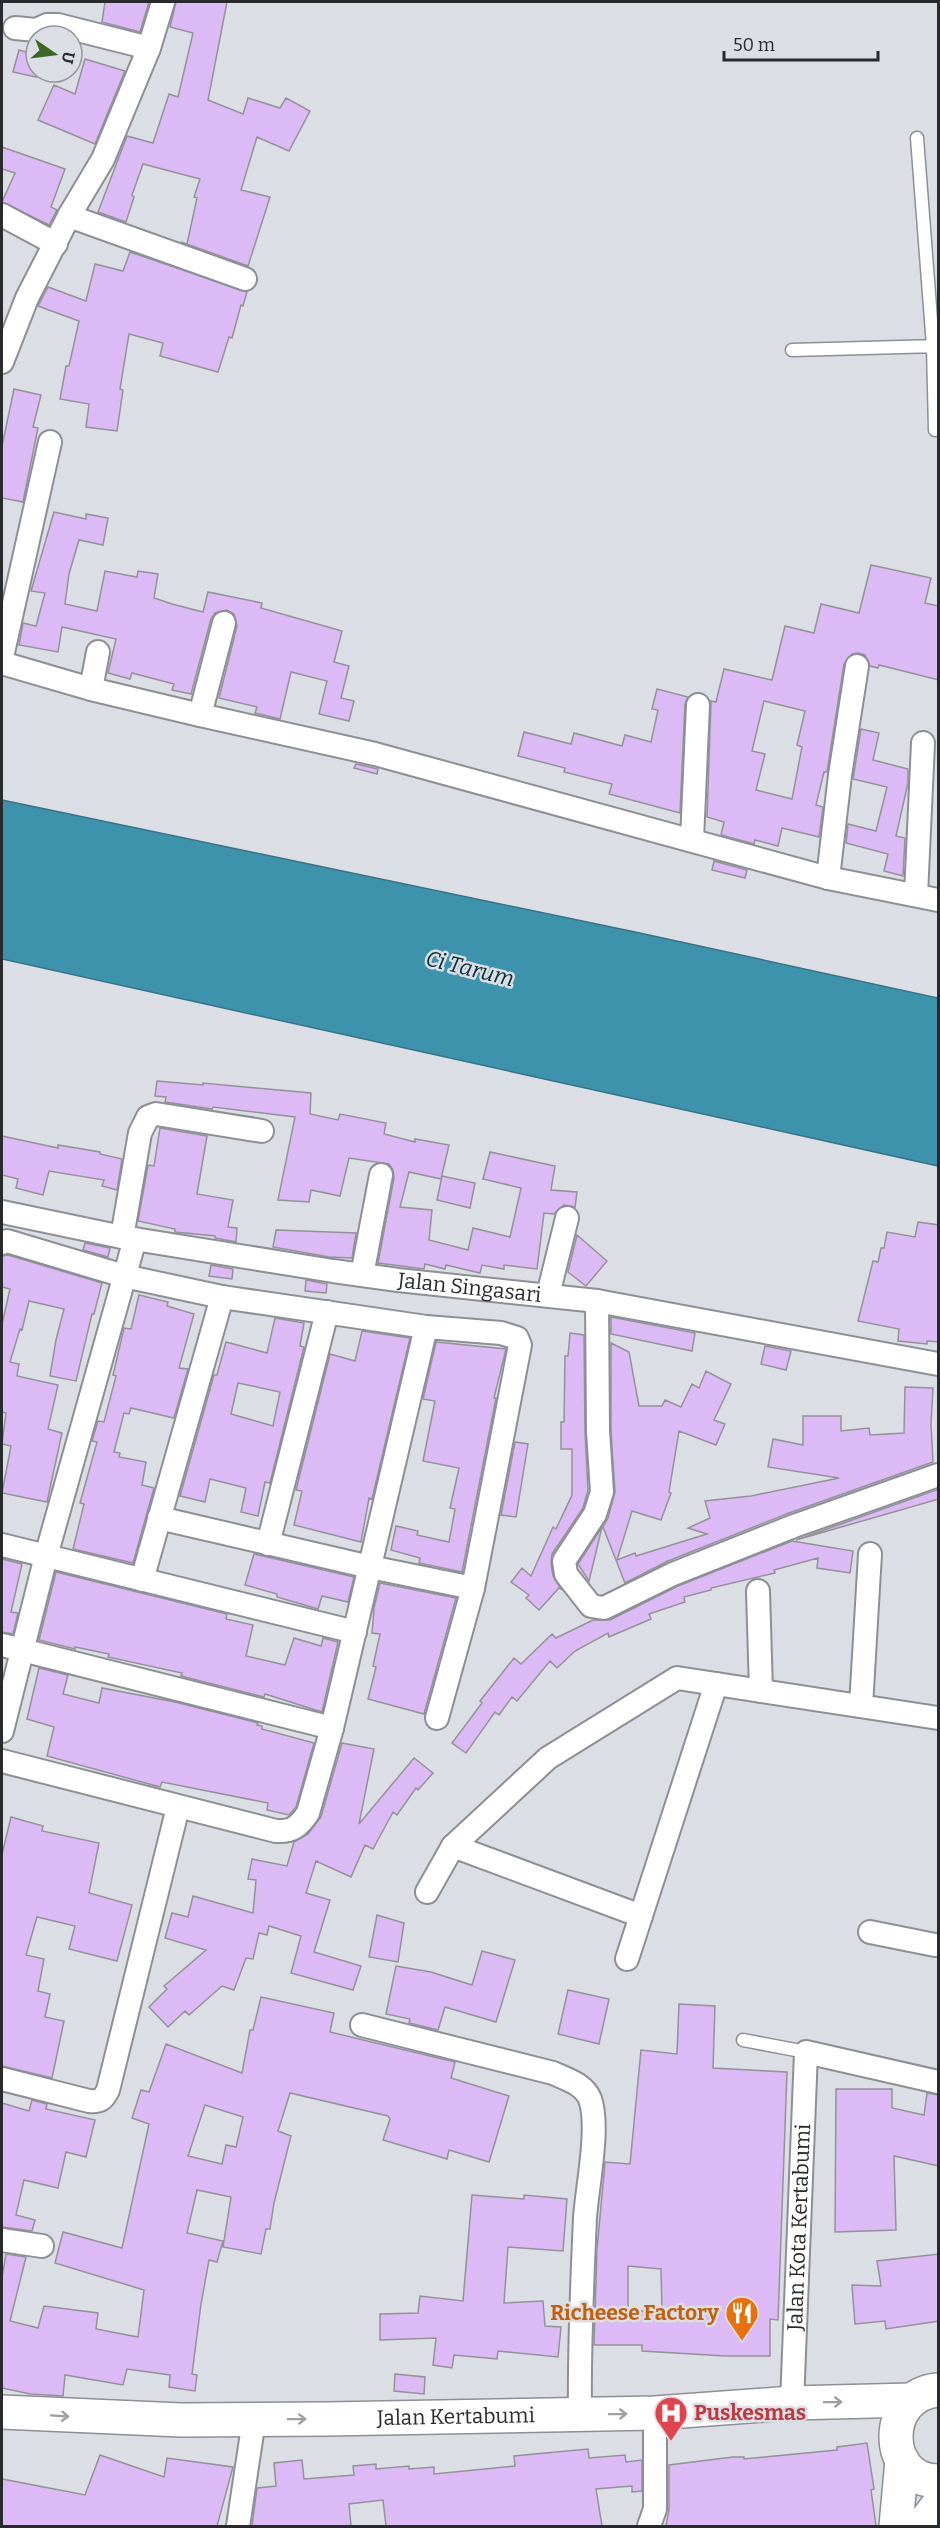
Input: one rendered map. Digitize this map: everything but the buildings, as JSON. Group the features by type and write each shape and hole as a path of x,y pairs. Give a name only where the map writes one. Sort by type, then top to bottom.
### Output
{"main road":[{"name":"Jalan Kertabumi","path":"2,2412 170,2420 655,2414 925,2395"},
{"path":"896,2526 902,2460 895,2435 897,2422 903,2410 925,2395"},
{"path":"902,2460 921,2477 939,2481"},
{"path":"922,2526 939,2505"}],"street":[{"path":"2,362 27,298 69,216 103,159 149,48 163,2"},
{"path":"15,28 36,30 47,25 58,25 149,48"},
{"path":"2,215 56,244"},
{"path":"69,216 245,279"},
{"path":"2,657 50,442"},
{"path":"201,715 224,623"},
{"path":"91,689 98,652"},
{"path":"2,663 91,689 375,754 828,878 939,900"},
{"path":"828,878 840,776 857,666"},
{"path":"692,840 698,705"},
{"path":"916,895 923,743"},
{"path":"2,1731 11,1648 46,1556 124,1276 140,1133 148,1117 156,1114 262,1131"},
{"path":"362,1275 381,1175"},
{"name":"Jalan Singasari","path":"2,1212 128,1238 362,1275 597,1301 939,1364"},
{"path":"548,1295 567,1218"},
{"path":"2,1243 7,1241 124,1276 222,1297 426,1327 501,1334 516,1338 520,1345 474,1588 437,1718"},
{"path":"142,1580 222,1297"},
{"path":"597,1301 598,1431 602,1492 595,1514 564,1561 566,1574 591,1606 604,1608 673,1574 794,1526 939,1476"},
{"path":"268,1544 327,1312"},
{"path":"2,1756 2,1762 178,1808 276,1831 286,1832 295,1829 308,1813 332,1728 426,1327"},
{"path":"159,1518 370,1567 474,1588"},
{"path":"2,1545 355,1632"},
{"path":"861,1706 870,1554"},
{"path":"758,1591 761,1691"},
{"path":"11,1648 332,1728"},
{"path":"427,1892 453,1846 548,1758 677,1678 939,1718"},
{"path":"627,1959 716,1684"},
{"path":"2,2079 89,2101 99,2102 104,2098 108,2090 178,1808"},
{"path":"453,1846 641,1916"},
{"path":"870,1932 937,1938"},
{"path":"362,2025 553,2073 581,2086 590,2098 592,2140 585,2217 580,2415"},
{"path":"806,2052 939,2082"},
{"name":"Jalan Kota Kertabumi","path":"792,2403 806,2052"},
{"path":"2,2240 42,2246"},
{"path":"649,2526 655,2509 655,2414"},
{"path":"237,2526 254,2420"}],"lane":[{"path":"917,138 936,346 935,430"},
{"path":"792,350 936,346"},
{"path":"743,2040 806,2052"}],"water":[{"name":"Ci Tarum","path":"2,800 635,932 938,998 938,1166 2,959"}],"place":[{"name":"Richeese Factory","path":"742,2342"},
{"name":"Puskesmas","path":"671,2442"}]}
